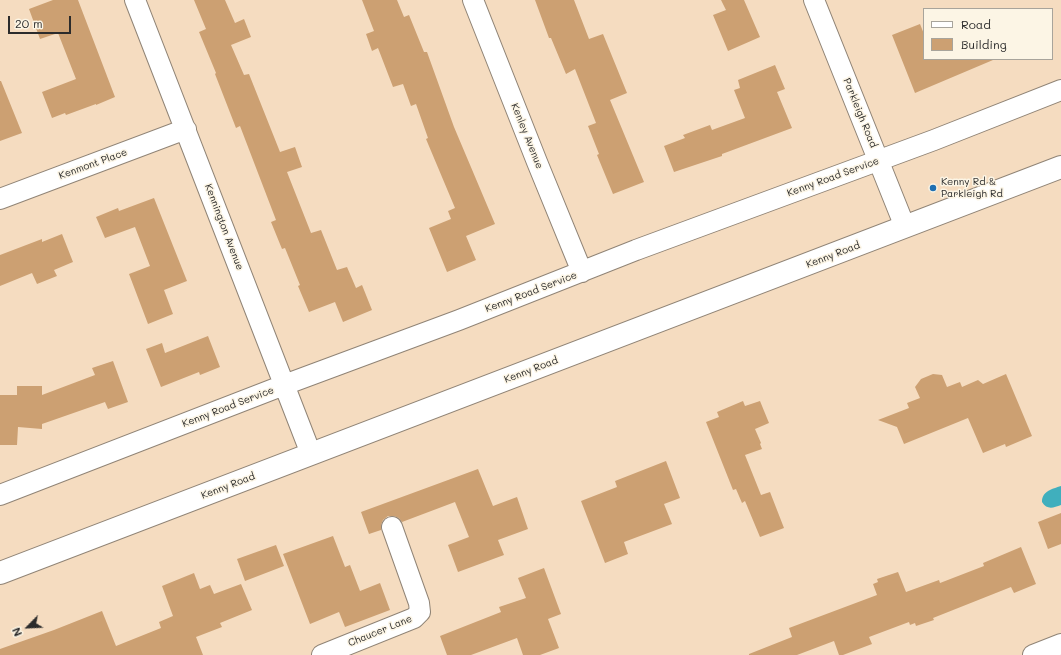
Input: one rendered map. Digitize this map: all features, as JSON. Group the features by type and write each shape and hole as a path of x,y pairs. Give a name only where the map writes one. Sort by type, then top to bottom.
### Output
{"main road":[{"name":"Kenny Road","path":"0,573 1061,167"}],"street":[{"name":"Kennington Avenue","path":"135,0 311,454"},
{"name":"Kenley Avenue","path":"473,0 582,272"},
{"name":"Parkleigh Road","path":"814,0 905,227"},
{"name":"Kenny Road Service","path":"0,495 284,385 458,320 643,247 934,140 1061,90"},
{"name":"Kenmont Place","path":"0,199 186,129"},
{"name":"Chaucer Lane","path":"322,655 414,618 420,612 419,603 392,528"},
{"path":"1033,655 1061,644"}],"water":[{"path":"1061,486 1061,505 1048,507 1044,505 1042,498 1044,495 1048,491"}],"building":[{"path":"53,0 78,0 115,97 66,115 65,113 52,118 42,92 76,79 58,33 40,39 29,9"},
{"path":"194,0 225,0 235,23 244,19 251,37 231,45 244,75 249,74 280,152 295,147 302,167 287,172 311,233 321,230 337,270 347,267 356,288 362,285 372,310 343,322 335,302 309,312 285,248 282,249 271,222 276,220 240,126 236,128 199,32 206,29"},
{"path":"362,0 397,0 404,17 409,15 424,52 427,52 454,127 495,224 466,236 476,260 447,272 429,228 451,219 448,211 455,208 426,139 428,138 416,104 411,106 403,84 393,87 378,48 372,51 366,34 374,31"},
{"path":"535,0 574,0 589,39 603,34 627,93 610,100 644,182 613,194 597,155 599,154 588,126 596,123 575,69 566,74 551,38 549,38"},
{"path":"721,0 744,0 760,37 728,51 713,15 726,10"},
{"path":"920,24 923,32 923,60 993,60 915,93 892,35"},
{"path":"775,65 785,89 777,92 792,128 722,154 722,156 674,172 664,146 685,138 683,135 710,125 712,130 745,118 734,90 740,88 738,80"},
{"path":"0,81 22,133 0,141"},
{"path":"154,198 187,281 164,290 173,314 148,324 129,274 150,266 135,227 105,238 96,217 118,208 119,211"},
{"path":"62,234 73,262 54,270 57,276 37,284 32,273 0,286 0,255 42,239 42,242"},
{"path":"208,336 220,367 200,375 199,372 161,387 146,349 162,343 165,353"},
{"path":"113,361 128,402 108,409 105,402 42,424 42,429 18,427 17,445 0,445 0,395 17,395 17,386 42,386 42,395 95,375 92,368"},
{"path":"933,374 942,375 947,387 960,382 962,387 978,380 983,384 1006,374 1032,436 1006,447 1005,444 983,453 968,418 904,444 897,427 878,420 909,408 907,403 920,398 915,387 921,379"},
{"path":"743,401 745,406 760,401 769,423 755,429 762,449 745,455 761,495 770,492 784,528 760,537 745,501 742,503 736,489 733,490 706,422 719,417 717,412"},
{"path":"666,461 680,498 664,504 672,524 624,542 628,554 605,563 581,501 617,487 615,481"},
{"path":"478,469 493,506 517,497 528,529 498,540 504,555 458,572 448,545 469,537 455,502 402,522 399,518 388,516 383,520 381,530 369,534 361,512"},
{"path":"1061,513 1061,544 1048,549 1038,522"},
{"path":"333,536 345,567 350,565 360,591 380,583 390,610 345,627 339,612 310,624 283,554"},
{"path":"276,545 284,566 245,581 237,559"},
{"path":"1021,547 1036,584 1014,593 1011,587 933,618 934,620 916,626 915,623 910,625 909,622 869,637 872,644 843,655 839,655 834,641 797,655 749,655 792,637 789,628 877,595 873,584 878,582 877,579 898,572 906,592 939,580 940,583 984,566 983,563"},
{"path":"544,568 561,614 548,619 559,648 540,655 523,655 517,638 471,655 447,655 440,636 501,612 499,607 526,598 518,578"},
{"path":"194,573 200,589 210,585 214,594 241,584 252,610 220,623 222,627 196,637 203,655 0,655 0,649 102,611 116,646 161,628 159,622 173,616 162,586"}],"place":[{"name":"Kenny Rd & Parkleigh Rd","path":"933,188"}]}
